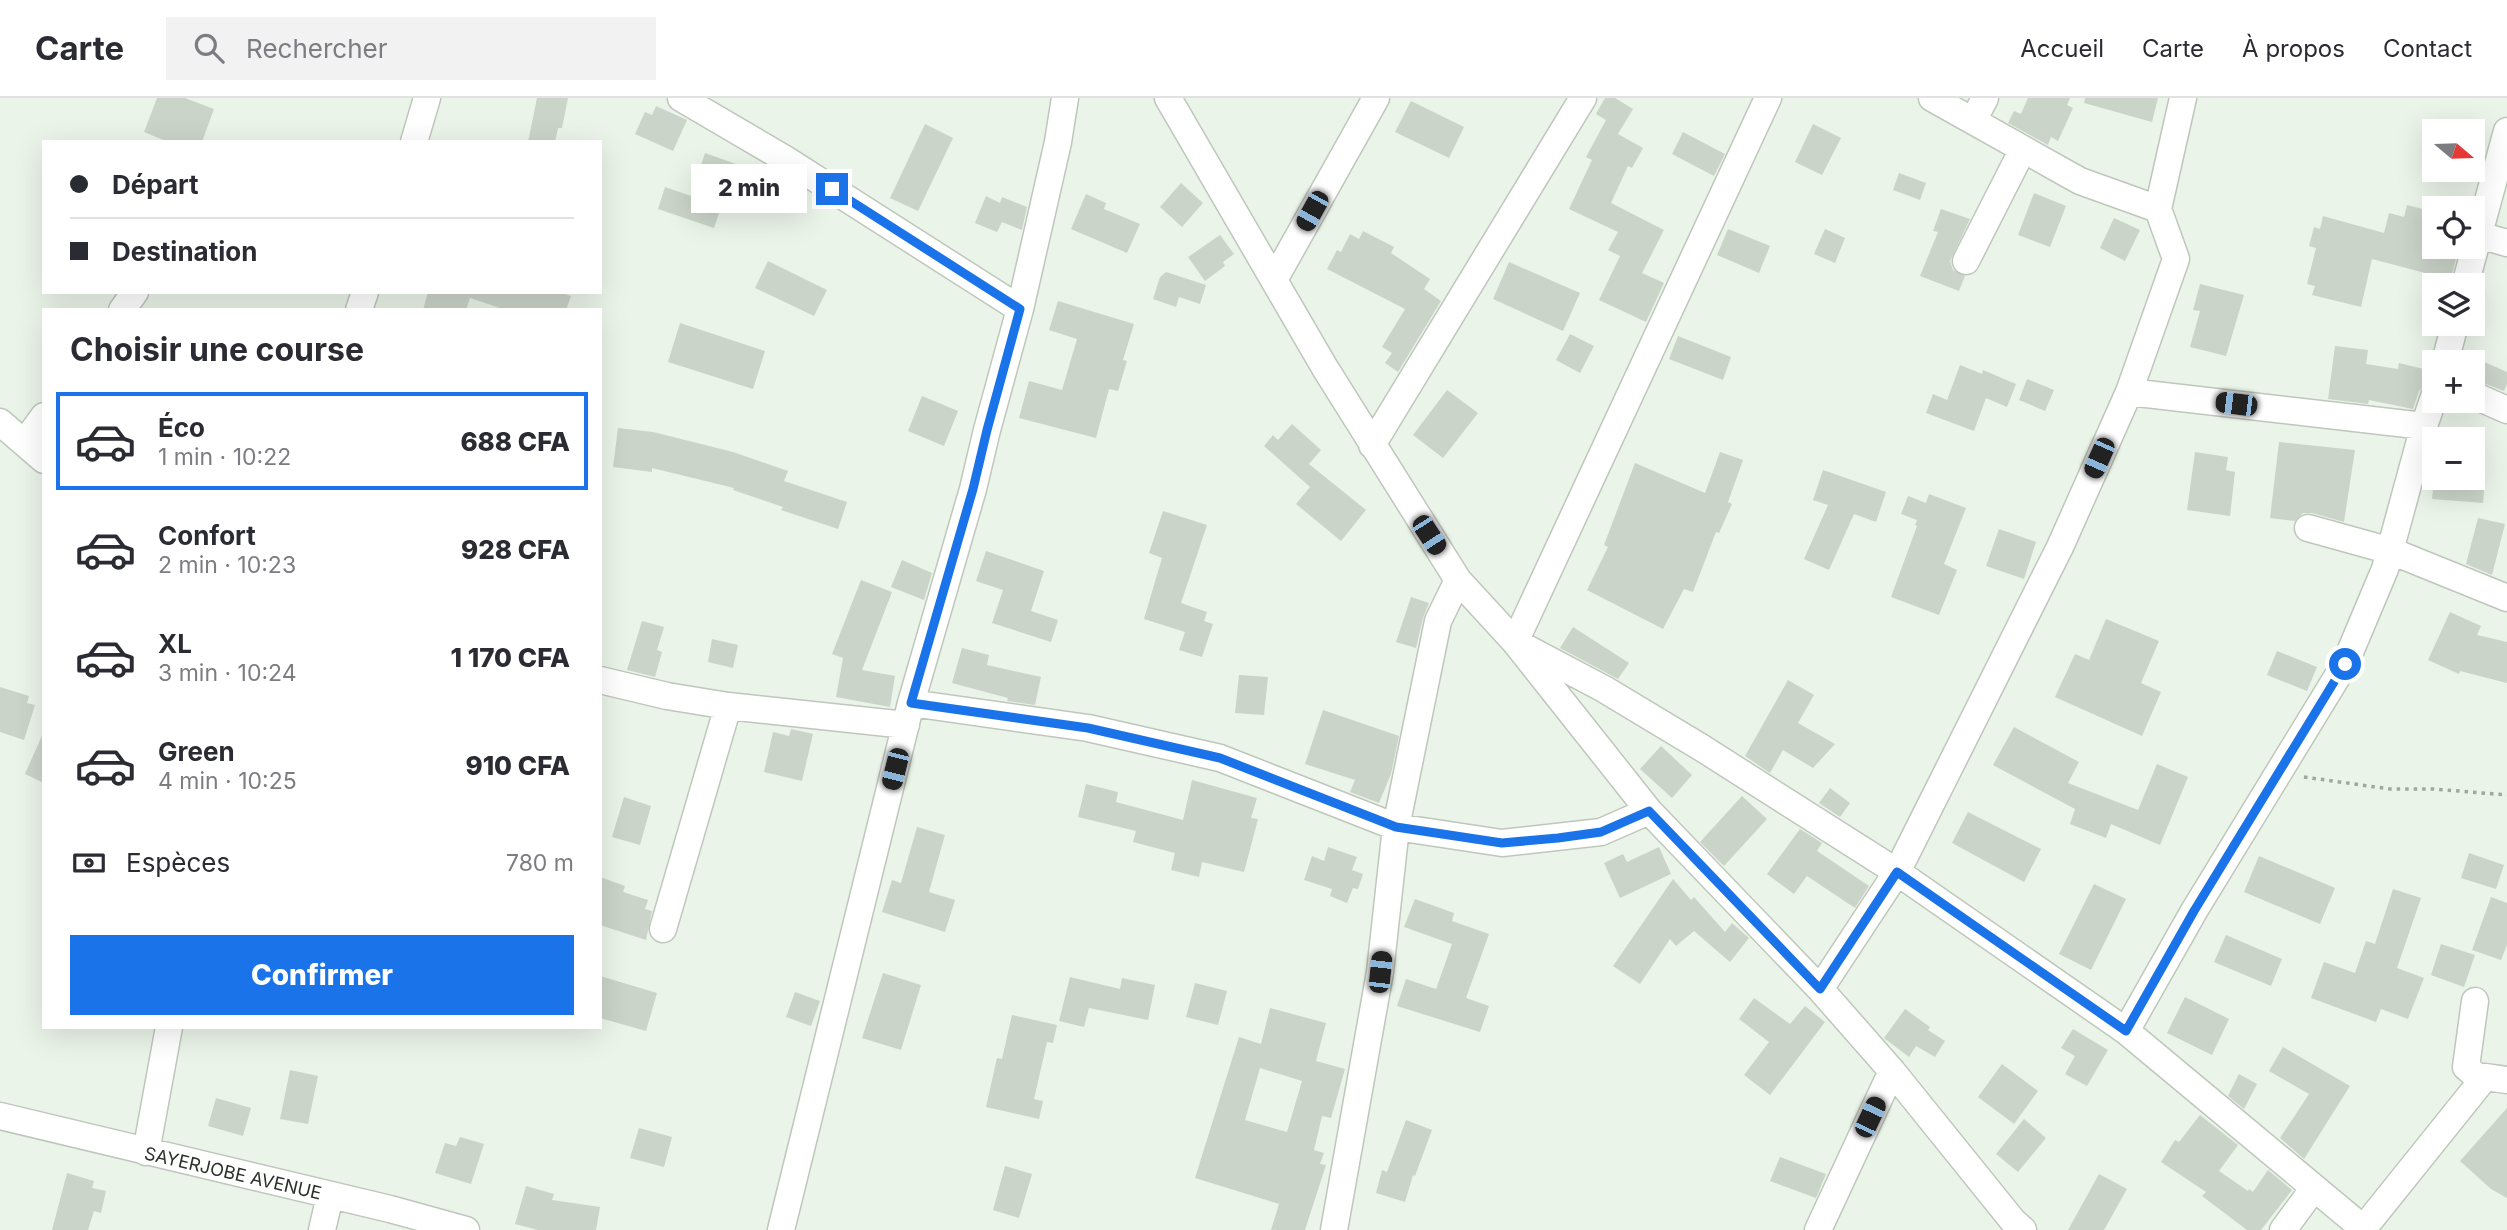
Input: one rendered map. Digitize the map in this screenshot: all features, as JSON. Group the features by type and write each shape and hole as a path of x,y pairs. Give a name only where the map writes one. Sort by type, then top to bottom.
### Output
{"street":[{"path":"415,140 426,98"},
{"path":"681,98 785,159 1020,309"},
{"path":"781,1230 909,714 973,489 1020,309 1058,142 1065,98"},
{"path":"1168,98 1372,445 1458,580 1515,642 1649,811 1820,989 1892,1071 2015,1227"},
{"path":"1274,279 1377,98"},
{"path":"1372,445 1583,98"},
{"path":"1515,642 1768,98"},
{"path":"1932,98 1979,109 2023,149 2080,181 2158,209"},
{"path":"1820,989 1897,872 2060,547 2129,392 2176,259 2158,209 2183,98"},
{"path":"2485,212 2507,131"},
{"path":"1966,261 2023,149"},
{"path":"2485,236 2507,243"},
{"path":"2129,392 2424,426"},
{"path":"2485,400 2507,410"},
{"path":"2126,1031 2194,911 2345,664 2385,569 2428,413"},
{"path":"0,422 34,451 42,423"},
{"path":"2308,528 2390,551 2507,598"},
{"path":"1334,1230 1380,972 1396,827 1438,621 1458,580"},
{"path":"1515,642 1604,689 1703,748 1897,872 2126,1031 2364,1229 2495,1081 2466,1067 2475,1001"},
{"path":"602,680 667,696 728,706 909,714 1088,728 1220,758 1396,827 1502,843 1601,832 1649,811"},
{"path":"663,929 728,706"},
{"path":"146,1152 169,1029"},
{"path":"1818,1230 1892,1071"},
{"name":"SAYERJOBE AVENUE","path":"0,1116 390,1209 466,1230"},
{"path":"2283,1230 2314,1188"},
{"path":"322,1230 330,1196"}],"path":[{"path":"2279,771 2390,789 2434,789 2507,795"}],"building":[{"path":"157,98 185,98 214,109 203,140 163,140 144,132"},
{"path":"537,98 568,98 562,128 558,128 555,140 528,140"},
{"path":"1605,98 1615,98 1633,109 1618,134 1643,148 1632,168 1628,166 1611,203 1664,230 1642,273 1664,283 1646,322 1599,300 1620,256 1608,250 1618,232 1569,209 1592,160 1586,157 1606,120 1596,114"},
{"path":"2028,98 2070,98 2067,105 2073,108 2058,141 2051,137 2048,145 2008,123 2014,111 2021,114"},
{"path":"2085,98 2158,98 2152,122 2084,103"},
{"path":"1411,101 1464,127 1449,158 1395,132"},
{"path":"656,106 687,120 673,151 635,134 645,112 652,115"},
{"path":"925,124 953,138 918,211 890,198"},
{"path":"1813,124 1841,138 1822,175 1795,162"},
{"path":"1683,132 1725,154 1714,176 1672,154"},
{"path":"705,153 736,164 714,228 658,209 665,187 691,196"},
{"path":"1899,173 1926,183 1920,200 1893,190"},
{"path":"1181,183 1203,203 1182,227 1160,207"},
{"path":"2034,193 2066,206 2050,247 2018,235"},
{"path":"1086,194 1106,203 1104,209 1140,224 1127,253 1071,229"},
{"path":"986,196 1000,203 1002,197 1027,207 1022,230 1002,222 997,232 975,223"},
{"path":"2407,205 2422,209 2422,259 2456,259 2452,273 2425,273 2372,259 2361,307 2312,295 2315,286 2307,284 2316,248 2309,246 2314,227 2320,229 2323,216 2384,233 2389,213 2404,217"},
{"path":"1941,209 1970,219 1950,261 1953,270 1965,276 1959,291 1920,276 1938,232 1933,231"},
{"path":"2114,218 2140,230 2125,261 2100,248"},
{"path":"1728,229 1770,246 1759,273 1717,255"},
{"path":"1825,229 1845,238 1835,263 1814,254"},
{"path":"1363,231 1394,247 1391,253 1430,279 1424,289 1441,301 1398,372 1385,363 1392,353 1382,347 1405,309 1327,269 1337,250 1341,252 1350,234 1359,239"},
{"path":"1220,235 1234,254 1223,262 1225,266 1205,281 1188,257"},
{"path":"768,261 827,290 814,316 755,288"},
{"path":"1509,262 1580,293 1563,331 1493,299"},
{"path":"1166,272 1206,285 1200,304 1179,297 1176,307 1153,299 1160,277"},
{"path":"2200,284 2244,295 2226,356 2190,347 2200,311 2193,310"},
{"path":"427,294 571,296 567,308 500,308 470,298 467,308 424,308"},
{"path":"1058,301 1134,324 1123,360 1127,361 1118,391 1109,389 1096,438 1019,418 1029,381 1062,390 1077,339 1049,330"},
{"path":"680,323 765,351 753,389 668,362"},
{"path":"1570,334 1594,346 1580,373 1556,360"},
{"path":"1678,336 1731,357 1723,380 1669,359"},
{"path":"2335,346 2368,350 2366,364 2398,369 2399,363 2422,369 2422,388 2413,409 2369,400 2368,404 2328,399"},
{"path":"2485,362 2507,372 2504,391 2485,384"},
{"path":"1960,365 1982,374 1983,370 2016,384 2007,407 1986,398 1974,431 1926,413 1933,394 1947,400"},
{"path":"2027,379 2054,390 2045,411 2019,400"},
{"path":"1447,390 1478,413 1443,458 1413,435"},
{"path":"922,396 958,411 944,446 908,431"},
{"path":"1292,424 1321,450 1309,464 1366,510 1341,541 1296,504 1310,487 1264,446 1273,435 1278,440"},
{"path":"618,428 653,432 733,452 788,471 784,481 847,502 838,529 781,510 783,507 733,490 734,488 652,468 652,472 613,467"},
{"path":"2279,442 2355,450 2344,522 2312,513 2303,513 2295,521 2270,518"},
{"path":"1720,452 1743,460 1728,502 1732,504 1719,533 1716,532 1693,592 1684,589 1663,629 1587,590 1608,547 1604,545 1635,463 1705,493"},
{"path":"2195,452 2228,457 2226,470 2235,472 2230,516 2187,510"},
{"path":"1823,470 1886,492 1876,522 1854,514 1829,570 1804,559 1828,505 1813,500"},
{"path":"2433,490 2484,490 2483,503 2432,499"},
{"path":"1929,494 1966,508 1944,564 1957,570 1939,615 1891,597 1917,526 1917,520 1901,514 1908,496 1926,503"},
{"path":"1163,511 1207,525 1181,603 1207,612 1204,621 1213,624 1202,657 1179,650 1185,632 1144,619 1162,558 1149,553"},
{"path":"2478,518 2505,524 2492,575 2466,564"},
{"path":"1999,529 2036,542 2024,579 1986,566"},
{"path":"986,551 1044,571 1031,611 1058,620 1051,642 992,623 1003,590 976,581"},
{"path":"902,560 932,573 924,600 891,587"},
{"path":"861,580 892,592 862,670 895,676 890,707 836,697 843,658 832,654"},
{"path":"1411,597 1429,603 1416,648 1396,642"},
{"path":"2450,612 2481,626 2477,635 2507,642 2507,683 2460,671 2459,674 2428,660"},
{"path":"2106,619 2159,641 2141,683 2161,692 2142,736 2055,697 2075,654 2089,660"},
{"path":"642,621 664,627 657,650 662,652 655,677 627,670"},
{"path":"1573,627 1629,663 1618,679 1560,648"},
{"path":"712,639 738,645 733,668 708,662"},
{"path":"962,648 989,655 987,665 1041,677 1035,705 1007,701 1008,698 952,683"},
{"path":"2277,651 2317,667 2307,691 2267,675"},
{"path":"1239,675 1268,677 1264,715 1235,713"},
{"path":"1788,680 1814,695 1798,723 1835,744 1813,768 1783,750 1770,773 1745,756"},
{"path":"0,687 29,696 27,703 35,705 24,740 0,732"},
{"path":"1323,710 1399,736 1391,774 1379,803 1350,792 1355,780 1305,764"},
{"path":"2014,727 2079,762 2068,783 2138,810 2157,764 2188,777 2160,845 2111,824 2106,838 2070,824 2075,809 1993,765"},
{"path":"791,729 813,734 802,781 764,772 773,732 789,736"},
{"path":"42,736 42,782 25,774"},
{"path":"1661,746 1692,775 1672,798 1640,769"},
{"path":"1192,780 1257,798 1251,818 1258,819 1244,872 1202,862 1199,877 1171,870 1175,853 1133,842 1136,831 1078,817 1086,784 1118,792 1116,802 1183,820"},
{"path":"1830,788 1850,803 1840,817 1819,803"},
{"path":"1742,796 1767,819 1724,866 1700,842"},
{"path":"624,797 651,806 640,845 612,837"},
{"path":"1968,812 2041,849 2024,882 1952,843"},
{"path":"917,827 945,835 929,892 955,900 945,932 882,912 892,880 901,883"},
{"path":"1800,829 1822,843 1817,851 1869,886 1855,908 1807,876 1794,894 1767,874"},
{"path":"1328,847 1357,857 1352,870 1363,874 1358,889 1353,888 1347,903 1330,896 1332,889 1304,880 1312,856 1324,861"},
{"path":"1659,847 1671,874 1620,898 1604,863 1623,854 1627,862"},
{"path":"2469,853 2504,865 2496,889 2461,878"},
{"path":"2259,856 2335,888 2320,924 2244,892"},
{"path":"602,878 625,886 623,892 648,900 645,909 652,911 646,940 602,926"},
{"path":"1673,879 1691,900 1694,897 1725,932 1732,923 1749,938 1730,962 1694,931 1676,946 1670,939 1640,984 1613,966"},
{"path":"2094,884 2126,899 2091,970 2059,954"},
{"path":"2393,889 2421,898 2397,968 2424,978 2408,1019 2381,1009 2376,1022 2311,998 2324,962 2355,973 2366,941 2375,944"},
{"path":"2491,897 2507,903 2507,945 2501,960 2472,950"},
{"path":"1415,899 1454,913 1452,921 1489,934 1466,998 1489,1006 1480,1032 1397,1006 1406,979 1436,989 1452,944 1404,927"},
{"path":"2226,935 2282,959 2271,986 2214,962"},
{"path":"2441,944 2475,955 2464,987 2431,975"},
{"path":"883,973 921,985 901,1050 862,1038"},
{"path":"602,977 657,993 646,1031 602,1019"},
{"path":"1070,977 1120,989 1122,978 1155,985 1148,1020 1089,1008 1084,1027 1059,1021"},
{"path":"1195,983 1227,991 1218,1025 1186,1017"},
{"path":"795,992 820,1001 811,1026 786,1017"},
{"path":"2185,997 2229,1019 2212,1055 2167,1033"},
{"path":"1754,998 1790,1024 1805,1006 1825,1022 1770,1095 1744,1075 1769,1042 1739,1019"},
{"path":"1270,1008 1326,1023 1316,1061 1345,1069 1331,1118 1322,1116 1314,1150 1324,1153 1320,1164 1326,1165 1305,1230 1271,1230 1279,1204 1195,1178 1239,1037 1261,1044","holes":["1260,1068 1302,1081 1287,1132 1245,1120"]},
{"path":"1905,1009 1945,1041 1935,1057 1916,1046 1909,1057 1884,1038"},
{"path":"1012,1015 1057,1025 1053,1043 1047,1042 1034,1099 1043,1101 1039,1119 986,1107 997,1058 1002,1059"},
{"path":"2073,1029 2108,1050 2087,1086 2065,1074 2075,1056 2061,1048"},
{"path":"2283,1047 2350,1086 2304,1159 2280,1138 2309,1094 2269,1071"},
{"path":"2002,1064 2038,1091 2014,1124 1978,1097"},
{"path":"290,1070 318,1076 308,1124 280,1119"},
{"path":"2239,1074 2257,1084 2244,1109 2228,1096"},
{"path":"216,1098 251,1108 243,1136 208,1126"},
{"path":"2507,1108 2507,1198 2491,1189 2460,1161"},
{"path":"2200,1115 2238,1145 2219,1171 2253,1192 2268,1170 2292,1190 2261,1230 2247,1230 2202,1196 2206,1192 2161,1162 2175,1140 2179,1142"},
{"path":"2024,1119 2046,1138 2018,1172 1996,1154"},
{"path":"1406,1120 1432,1130 1405,1202 1376,1193 1382,1170 1387,1172"},
{"path":"639,1128 672,1137 664,1167 630,1158"},
{"path":"460,1137 484,1144 471,1184 435,1173 445,1143 456,1146"},
{"path":"1780,1157 1826,1174 1816,1198 1770,1181"},
{"path":"1005,1166 1032,1174 1019,1218 993,1210"},
{"path":"67,1173 94,1181 92,1188 106,1191 101,1213 94,1211 88,1230 52,1230"},
{"path":"2099,1174 2127,1189 2104,1230 2068,1230"},
{"path":"526,1186 554,1194 552,1200 600,1207 596,1230 538,1230 515,1224"}],"route":[{"path":"832,189 1020,309 973,489 911,703 1088,728 1220,758 1396,827 1502,843 1601,832 1649,811 1820,989 1897,872 2126,1031 2194,911 2345,664"}]}
